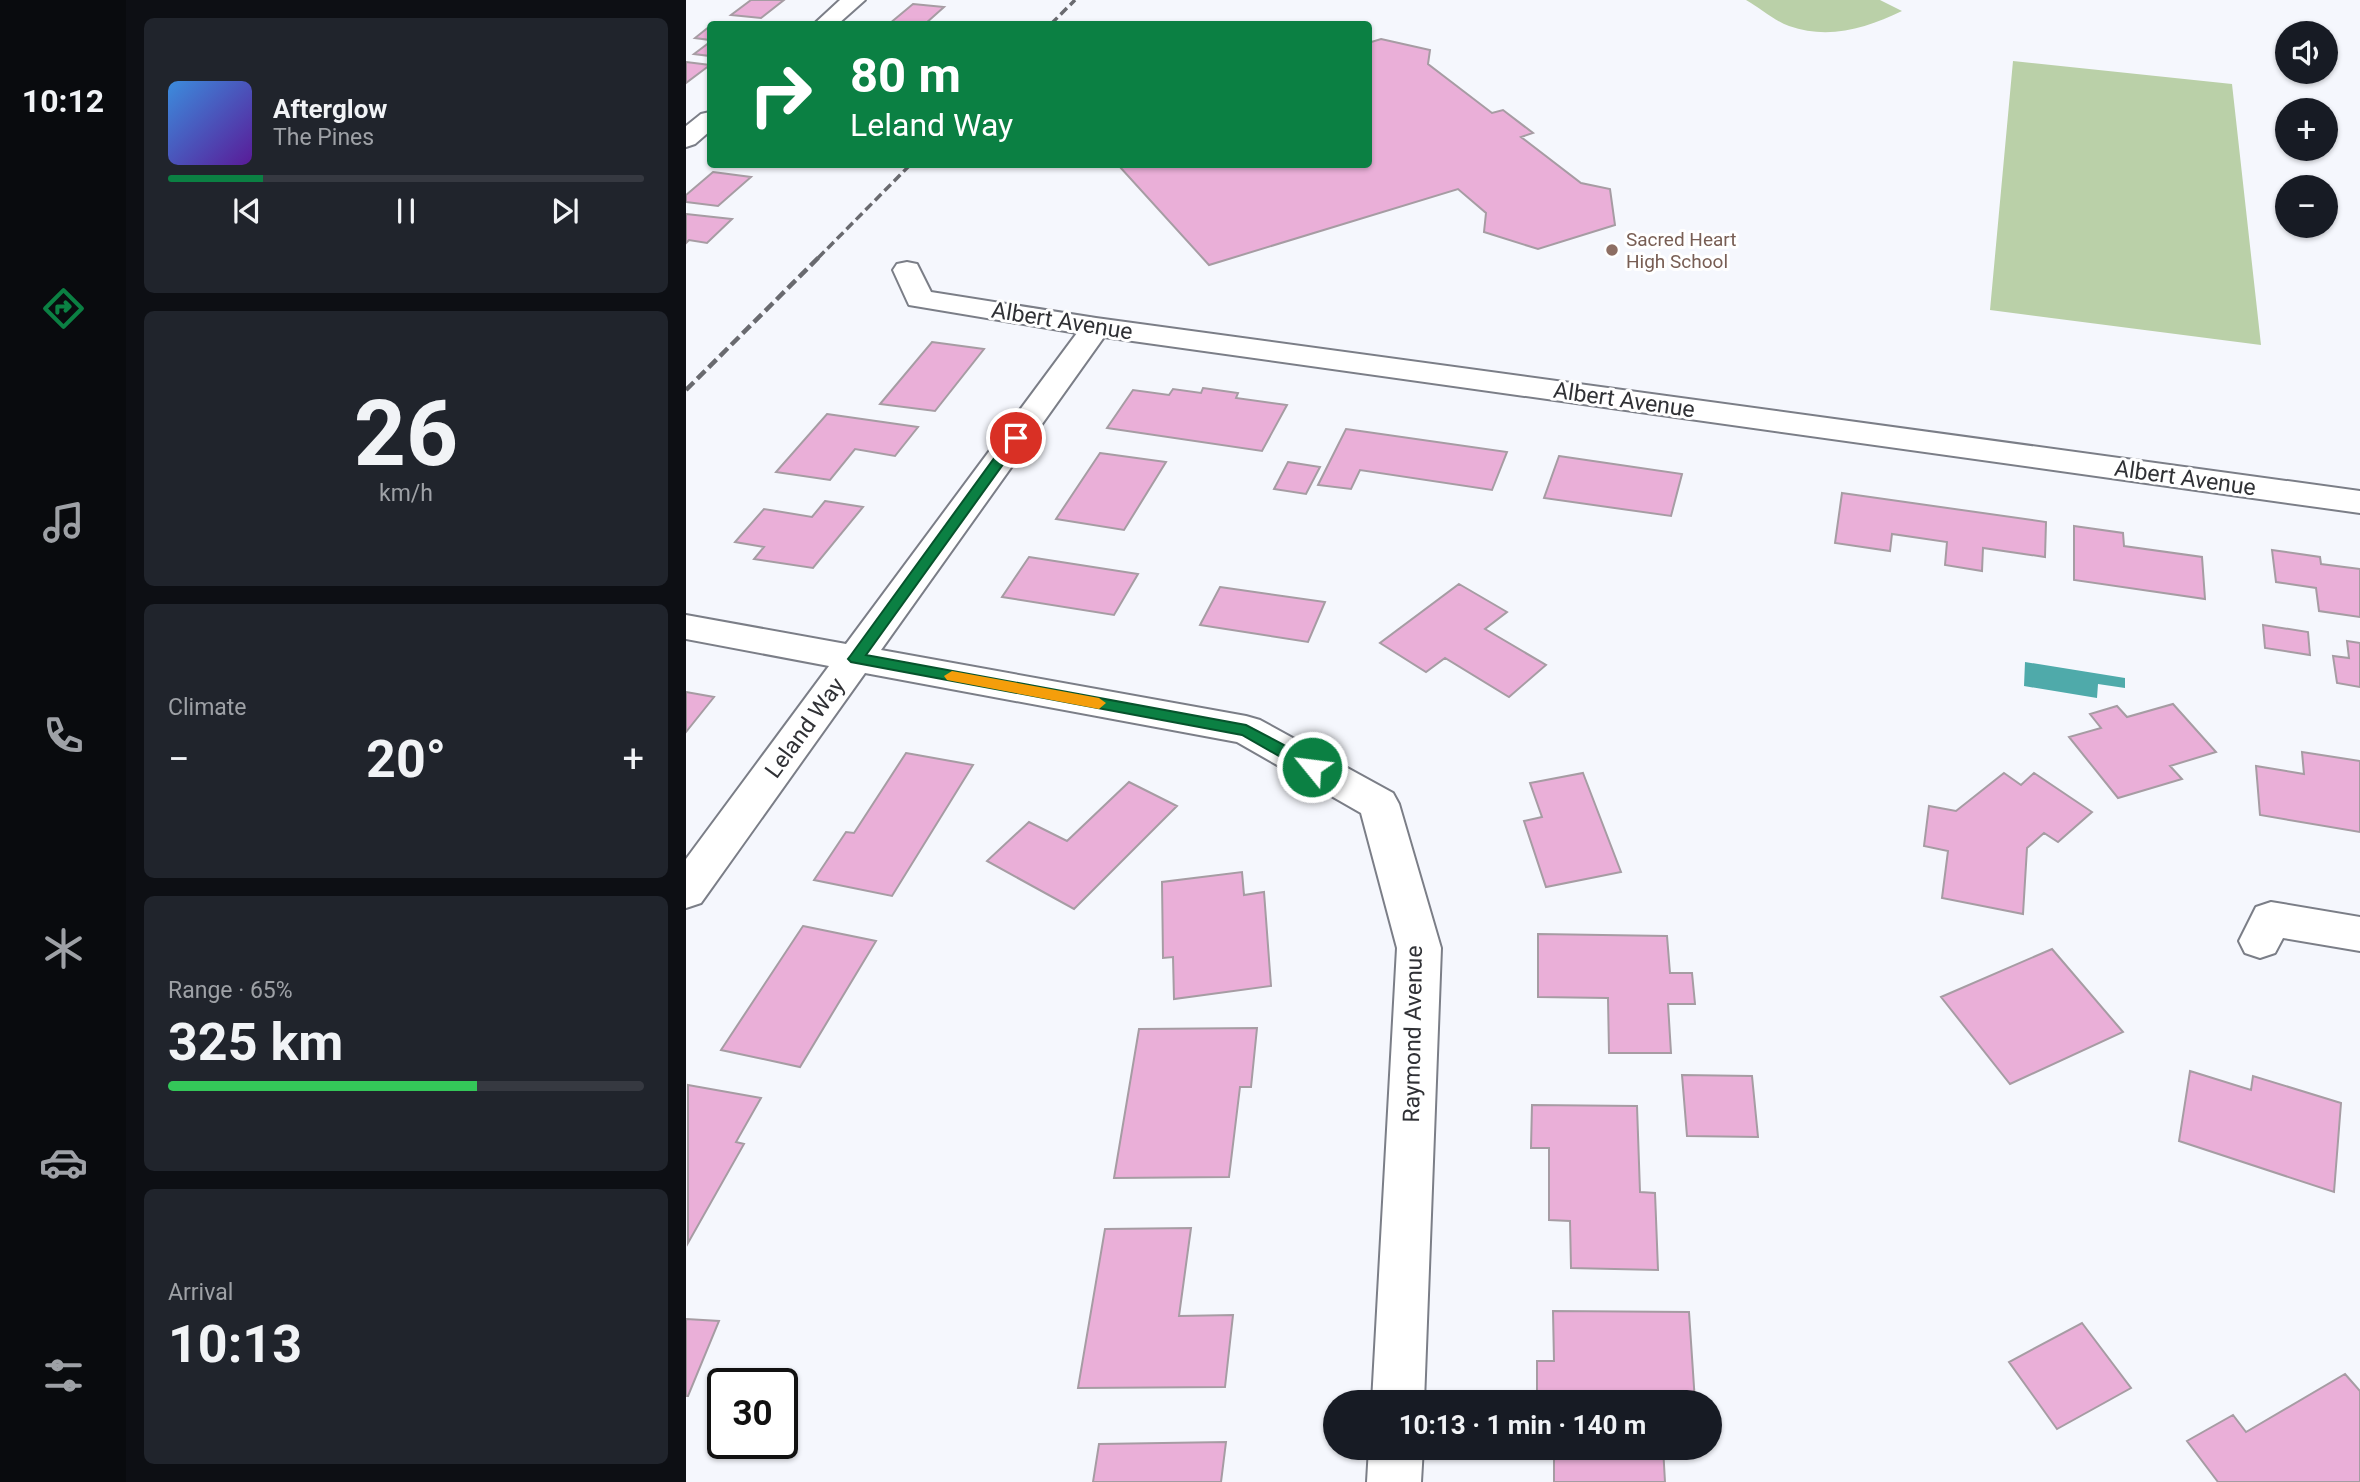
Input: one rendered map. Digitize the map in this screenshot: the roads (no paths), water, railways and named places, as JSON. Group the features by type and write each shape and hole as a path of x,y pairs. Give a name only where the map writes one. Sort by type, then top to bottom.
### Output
{"street":[{"path":"829,21 854,0"},
{"path":"686,139 707,121"},
{"name":"Albert Avenue","path":"907,270 919,299 1096,327 2360,502"},
{"name":"Leland Way","path":"686,891 1096,327"},
{"name":"Raymond Avenue","path":"686,627 1246,730 1379,804 1419,948 1399,1390"},
{"path":"2260,941 2271,919 2360,934"},
{"path":"1394,1482 1395,1460"}],"water":[{"path":"2025,662 2125,678 2125,688 2098,684 2097,698 2024,686"}],"railway":[{"path":"1054,21 1075,0"},
{"path":"818,258 907,168"},
{"path":"686,390 818,258"}],"place":[{"name":"Sacred Heart High School","path":"1612,250"}]}
